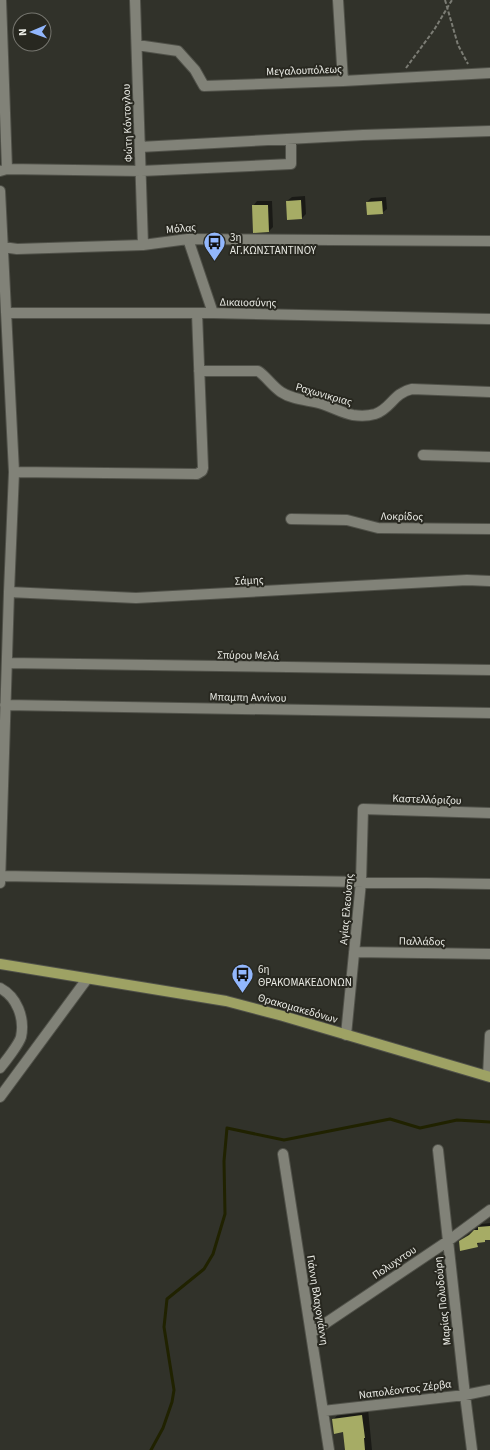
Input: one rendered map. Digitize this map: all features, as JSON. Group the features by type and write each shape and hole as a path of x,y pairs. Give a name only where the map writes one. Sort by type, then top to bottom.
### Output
{"main road":[{"name":"Θρακομακεδόνων","path":"0,964 226,1001 283,1016 489,1077"}],"street":[{"path":"1,0 4,170 142,171 291,164 291,139"},
{"name":"Φώτη Κόντογλου","path":"135,0 142,171 143,244"},
{"path":"338,0 343,81"},
{"name":"Μεγαλουπόλεως","path":"136,45 178,51 195,70 204,86 343,81 490,73"},
{"path":"140,147 490,131"},
{"path":"0,191 14,472 6,663 0,873 490,884"},
{"path":"188,239 213,313"},
{"name":"Μόλας","path":"3,247 17,249 143,244 188,239 490,241"},
{"name":"Δικαιοσύνης","path":"6,313 213,313 490,319"},
{"path":"14,472 199,473 203,468 197,313"},
{"name":"Ραχωνικριας","path":"199,371 258,371 273,386 289,396 320,404 346,414 362,416 379,412 386,408 400,393 412,389 490,392"},
{"path":"423,455 490,457"},
{"name":"Λοκρίδος","path":"291,519 347,520 378,528 490,529"},
{"name":"Σάμης","path":"9,592 136,598 467,580 490,581"},
{"name":"Σπύρου Μελά","path":"6,663 490,670"},
{"name":"Μπαμπη Αννίνου","path":"5,704 490,713"},
{"name":"Καστελλόριζου","path":"362,809 490,813"},
{"name":"Αγίας Ελεούσης","path":"346,1035 361,882 362,809"},
{"name":"Παλλάδος","path":"354,952 490,954"},
{"path":"0,1097 88,979"},
{"path":"0,988 12,997 17,1005 21,1024 21,1038 0,1068"},
{"path":"489,1077 490,1035"},
{"name":"Μαρίας Πολυδούρη","path":"438,1150 472,1450"},
{"name":"Γιάννη Βλαχογιάννη","path":"283,1154 329,1450"},
{"name":"Πολυχντου","path":"311,1332 448,1241 490,1210"},
{"name":"Ναπολέοντος Ζέρβα","path":"323,1411 465,1395 490,1390"}],"path":[{"path":"445,0 458,45 474,74"},
{"path":"398,78 425,44 448,9 452,0"}],"building":[{"path":"301,200 302,219 287,220 286,201"},
{"path":"382,201 383,214 367,215 366,202"},
{"path":"252,205 268,205 269,232 253,233"},
{"path":"490,1226 490,1240 477,1243 478,1247 460,1251 459,1241 474,1230 478,1230 478,1227"},
{"path":"362,1415 365,1450 345,1450 343,1432 334,1434 332,1419"}],"waterway":[{"path":"151,1450 163,1428 172,1402 174,1390 164,1327 167,1299 204,1269 213,1254 225,1214 224,1161 227,1128 284,1140 390,1119 420,1128 457,1120 490,1122"}],"place":[{"name":"3η ΑΓ.ΚΩΝΣΤΑΝΤΙΝΟΥ","path":"214,262"},
{"name":"6η ΘΡΑΚΟΜΑΚΕΔΟΝΩΝ","path":"243,994"}]}
